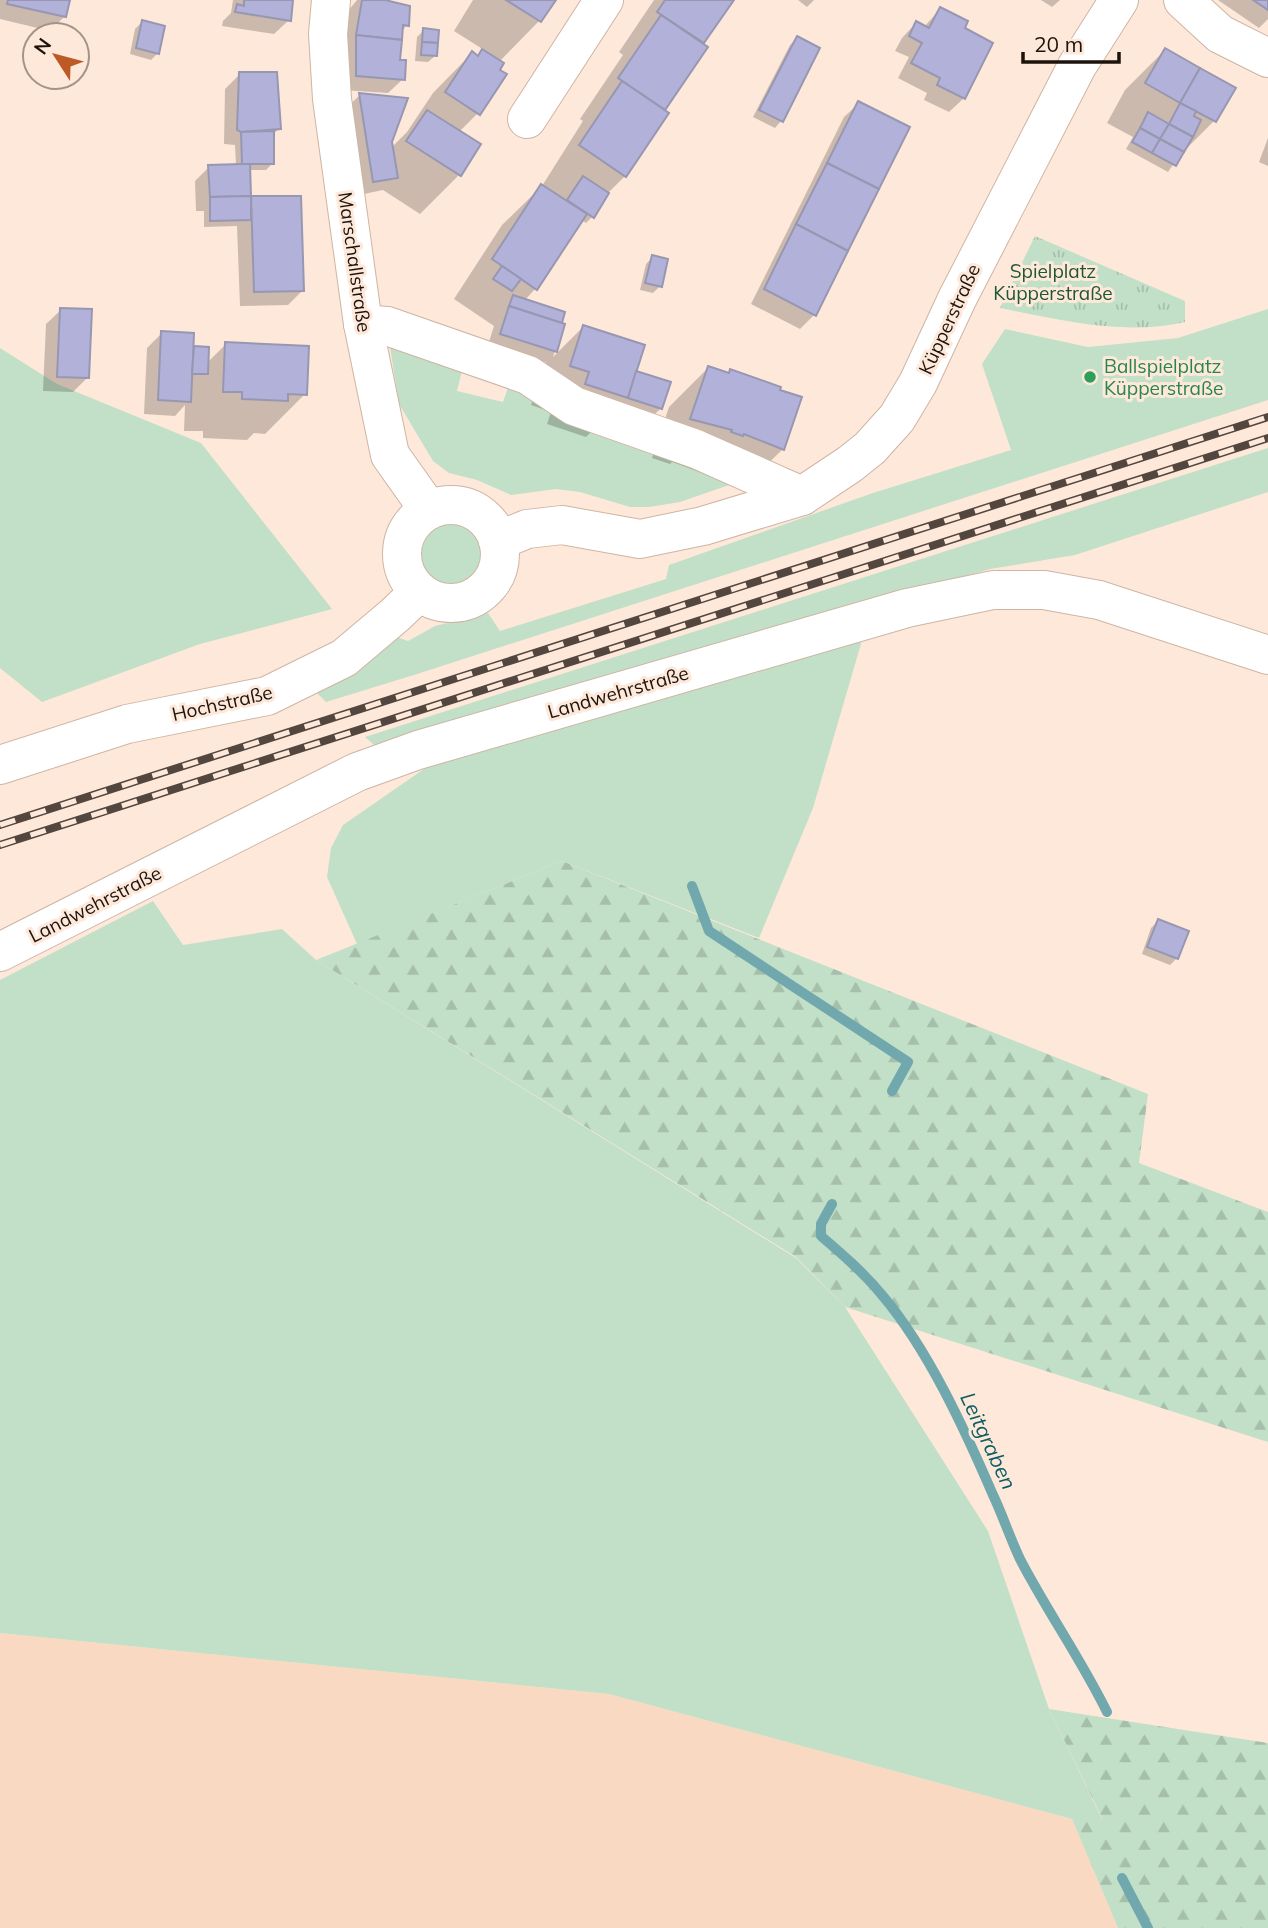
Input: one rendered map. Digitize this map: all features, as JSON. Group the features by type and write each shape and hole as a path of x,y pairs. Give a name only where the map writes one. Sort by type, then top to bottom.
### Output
{"street":[{"name":"Marschallstraße","path":"331,0 328,34 332,99 363,324 390,455 429,510"},
{"path":"527,119 604,0"},
{"name":"Küpperstraße","path":"498,541 527,529 562,524 640,539 703,527 802,496 870,448 897,418 918,383 957,299 1077,66 1119,0"},
{"path":"1182,0 1220,34 1268,58"},
{"path":"363,324 387,326 528,375 574,406 696,449 802,496"},
{"path":"448,505 467,507 484,517 496,532 498,541 501,551 498,570 489,587 473,598 455,604 436,601 419,592 407,577 402,558 404,539 414,522 429,510 448,505"},
{"name":"Landwehrstraße","path":"0,953 357,772 418,750 907,608 993,590 1044,590 1100,600 1268,655"},
{"name":"Hochstraße","path":"0,765 127,724 267,696 344,658 419,592"}],"shaded area":[{"path":"0,1633 609,1694 1072,1819 1118,1928 0,1928"}],"green space":[{"name":"Spielplatz Küpperstraße","path":"1035,236 1185,301 1185,322 1162,326 1115,327 1000,308"},
{"path":"1268,309 1268,400 414,675 326,702 317,693 342,679 397,637 408,641 435,626 488,613 500,631 666,579 669,565 873,493 1011,450 982,364 1005,329 1088,347 1178,338"},
{"path":"390,347 464,363 457,391 503,402 511,379 732,484 680,502 630,507 580,492 556,489 511,495 477,480 449,473 433,461 399,404"},
{"path":"0,348 57,384 201,443 332,609 200,644 42,702 0,668"},
{"path":"1268,448 1268,492 1075,555 990,569 682,658 381,751 365,737"},
{"path":"451,517 471,523 481,533 487,553 481,573 471,583 451,589 431,583 421,573 415,553 421,533 431,523"},
{"path":"863,637 813,808 759,938 562,861 357,944 327,877 331,848 343,825 437,760"},
{"path":"562,861 1148,1094 1139,1163 1268,1212 1268,1442 845,1307 796,1257 316,960"},
{"path":"153,901 183,945 282,929 316,960 796,1258 845,1307 988,1531 1049,1709 1102,1819 1072,1819 609,1694 0,1633 0,980"},
{"path":"1049,1709 1268,1743 1268,1928 1118,1928 1072,1819 1102,1818"}],"building":[{"path":"8,0 70,0 66,17 7,4"},
{"path":"244,0 293,0 291,21 235,12 237,4 244,6"},
{"path":"362,0 385,0 410,6 409,26 403,25 402,40 356,35"},
{"path":"506,0 556,0 541,22"},
{"path":"665,0 734,0 704,43 657,12"},
{"path":"1253,0 1268,0 1268,10"},
{"path":"940,7 968,21 965,28 993,43 965,99 937,85 940,78 911,63 922,43 909,36 916,21 929,28"},
{"path":"661,15 708,47 665,110 618,78"},
{"path":"142,20 165,26 159,54 136,48"},
{"path":"423,28 439,30 438,43 422,42"},
{"path":"356,35 402,40 400,60 406,60 405,80 356,76"},
{"path":"797,36 820,48 783,122 759,110"},
{"path":"422,42 438,43 437,56 421,55"},
{"path":"1165,48 1200,68 1180,103 1145,83"},
{"path":"482,49 504,63 500,70 507,74 480,115 445,92 472,51 478,56"},
{"path":"1200,68 1236,88 1216,122 1180,103"},
{"path":"239,72 277,72 281,129 237,130"},
{"path":"622,81 669,113 626,177 579,145"},
{"path":"359,93 408,98 392,142 398,178 373,182"},
{"path":"858,101 910,127 879,189 827,163"},
{"path":"1180,103 1196,111 1194,116 1201,120 1193,137 1169,124"},
{"path":"427,110 481,144 461,176 406,141"},
{"path":"1148,112 1169,124 1160,139 1140,128"},
{"path":"1169,124 1193,137 1184,152 1160,139"},
{"path":"1140,128 1160,139 1152,153 1132,142"},
{"path":"274,131 274,164 242,164 241,132"},
{"path":"1160,139 1184,152 1176,166 1152,153"},
{"path":"827,163 879,189 848,251 796,224"},
{"path":"250,164 251,196 210,197 208,165"},
{"path":"583,176 609,193 594,218 567,200"},
{"path":"541,184 587,214 537,290 492,259"},
{"path":"251,196 301,196 304,291 254,292"},
{"path":"251,196 251,220 210,221 210,197"},
{"path":"796,224 848,251 816,316 764,289"},
{"path":"652,255 668,259 662,287 645,283"},
{"path":"502,266 521,279 512,291 493,279"},
{"path":"513,295 565,312 562,323 509,306"},
{"path":"509,306 565,324 557,352 500,334"},
{"path":"60,308 92,309 89,378 57,377"},
{"path":"583,325 645,345 628,398 585,384 589,372 570,366"},
{"path":"161,331 194,333 191,402 158,400"},
{"path":"225,342 309,346 307,395 288,394 288,401 242,399 242,392 223,392"},
{"path":"194,346 209,347 208,374 192,374"},
{"path":"708,366 729,373 730,369 802,397 784,450 744,434 743,436 731,432 732,430 690,419"},
{"path":"636,371 671,382 662,409 628,398"},
{"path":"1158,919 1189,931 1178,959 1147,947"}],"waterway":[{"name":"Leitgraben","path":"692,886 709,931 908,1062 892,1091"},
{"name":"Leitgraben","path":"832,1204 821,1224 821,1236 882,1295 915,1340 970,1444 1020,1559 1107,1712"},
{"name":"Leitgraben","path":"1122,1878 1148,1928"}],"railway":[{"path":"0,825 1268,417"},
{"path":"0,845 1268,438"}],"place":[{"name":"Ballspielplatz Küpperstraße","path":"1090,377"}]}
